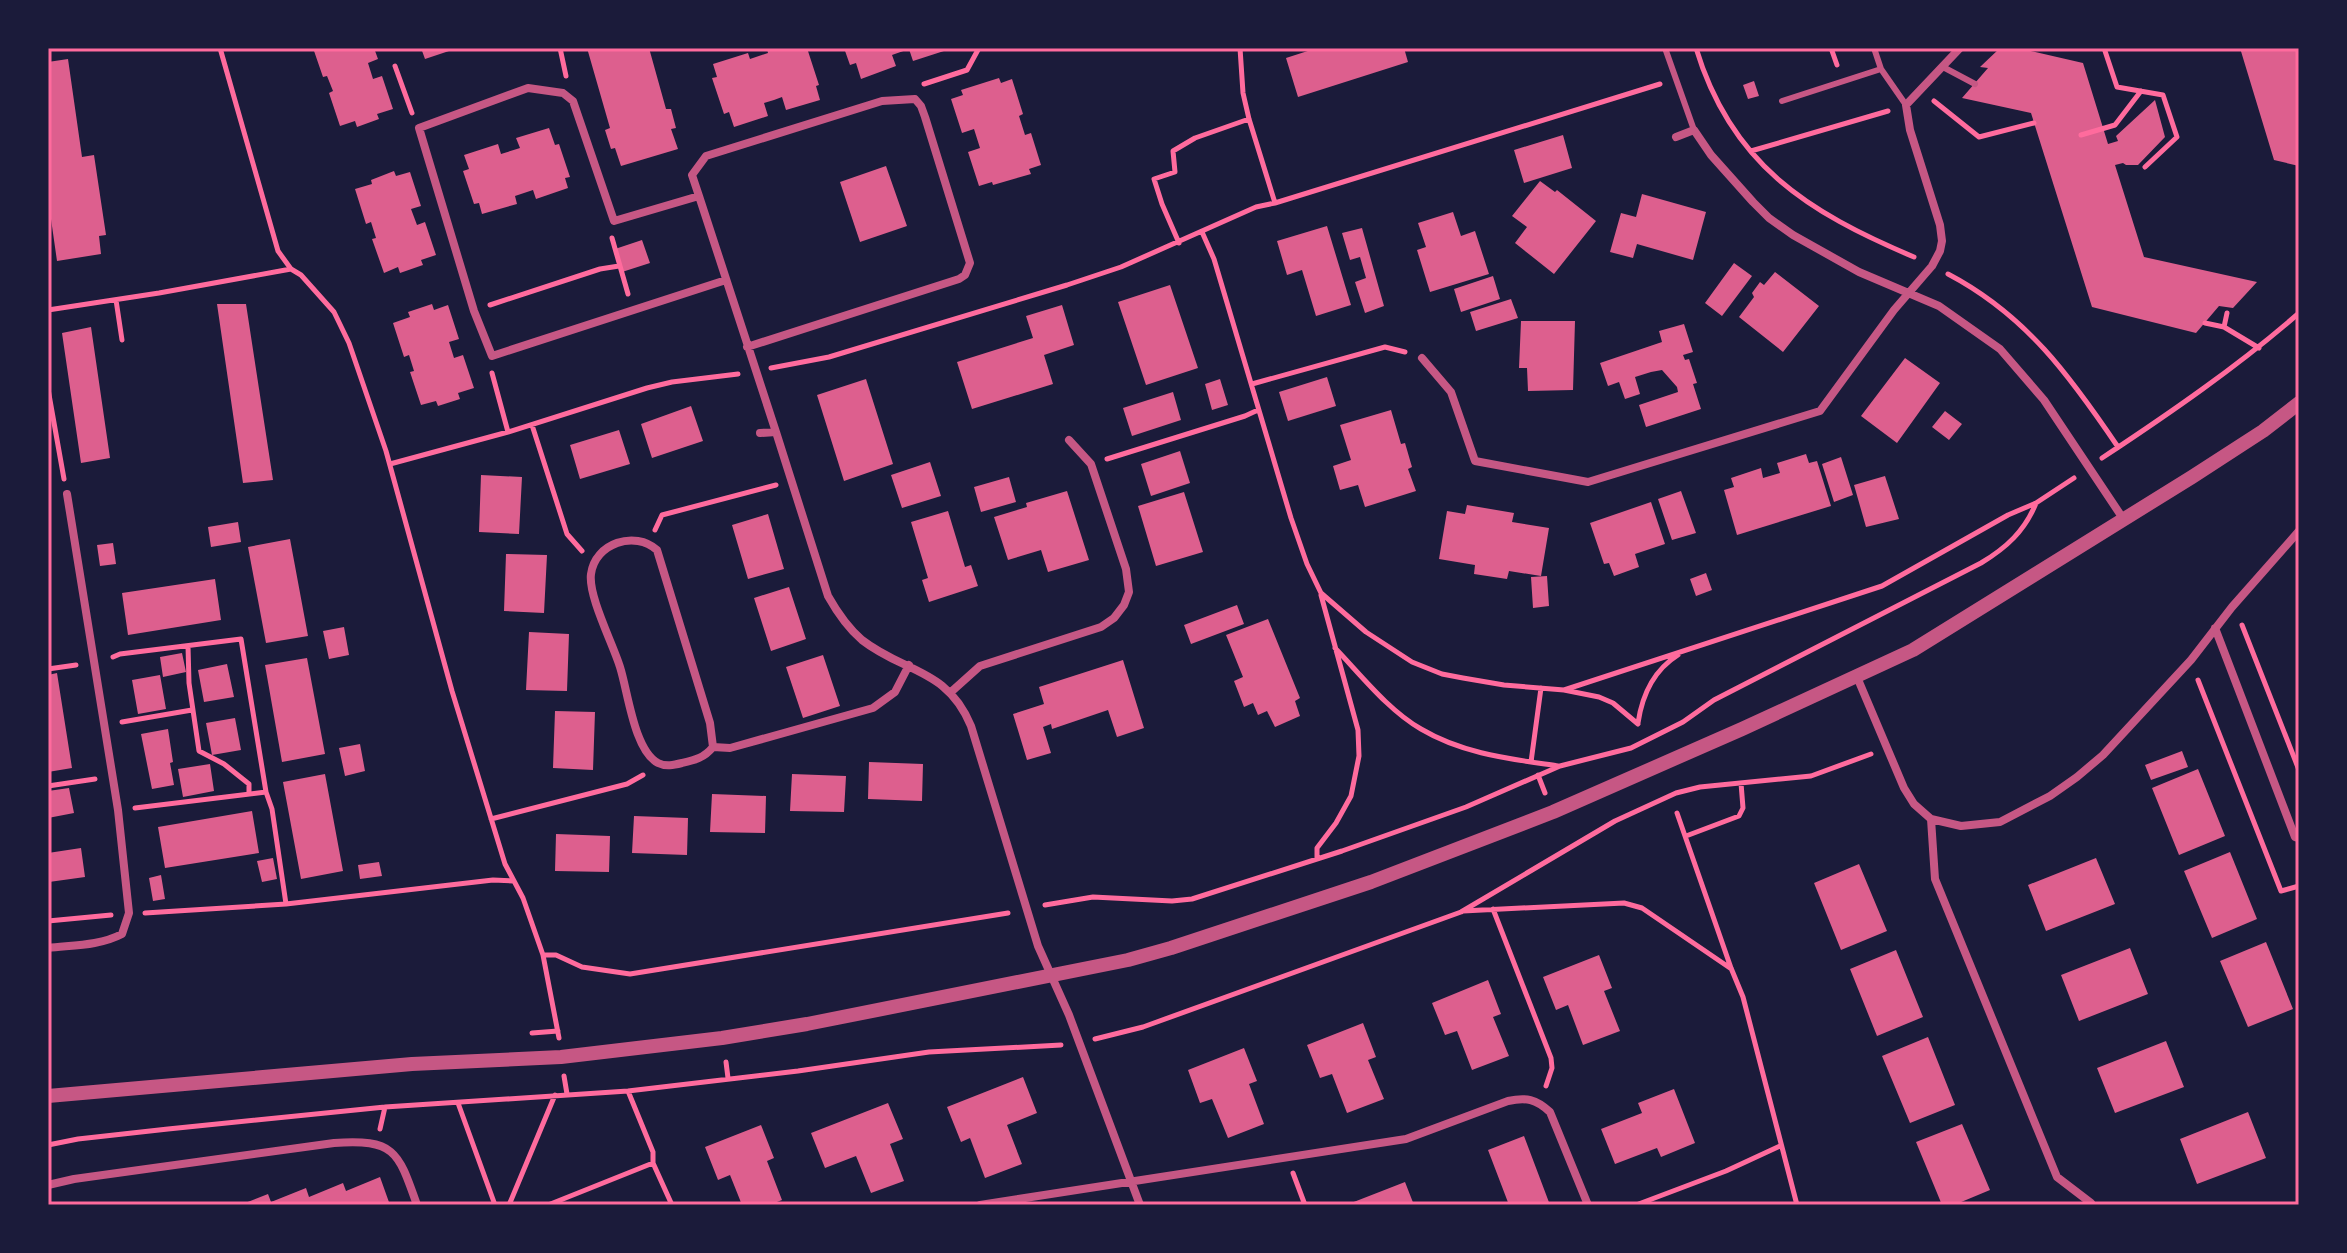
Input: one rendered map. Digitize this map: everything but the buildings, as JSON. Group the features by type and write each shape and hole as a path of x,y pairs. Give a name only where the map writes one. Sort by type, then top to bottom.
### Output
{"street":[{"path":"1422,358 1451,392 1475,461 1588,482 1820,411 1894,310 1932,266 1940,251 1942,234 1910,130 1906,105 1960,48"},
{"path":"699,196 614,221 573,101 563,93 528,88 419,128 474,311 492,356 726,280"},
{"path":"747,347 965,275 970,263 925,117 915,99 882,101 706,156 692,175 747,347 792,480 828,596 835,610 862,639 937,681 951,692 965,710 1038,946 1140,1205"},
{"path":"1676,137 1694,130 1769,218 1829,257 1954,314 2000,349 2044,400 2124,520"},
{"path":"48,1096 412,1064 561,1057 722,1038 1128,960 1171,948 1371,882 1553,812 1913,650 2124,520 2251,438 2299,403"},
{"path":"760,433 776,432"},
{"path":"951,692 980,666 1101,627 1114,618 1124,605 1129,592 1126,569 1091,464 1069,440"},
{"path":"48,948 101,943 112,939 122,934 129,913 118,810 67,494"},
{"path":"1857,677 1904,788 1914,804 1931,819 1961,826 2000,822 2050,796 2103,755 2191,660 2232,607 2299,531"},
{"path":"629,540 649,543 657,550 662,564 713,735 713,747 707,755 672,766 660,764 650,757 638,735 620,666 594,593 591,574 600,553 618,543 629,540"},
{"path":"2215,628 2295,837 2299,838"},
{"path":"713,747 730,748 873,708 895,692 909,665"},
{"path":"1931,819 1935,879 2057,1177 2091,1203"},
{"path":"980,1205 1406,1139 1508,1101 1524,1098 1538,1101 1550,1112 1588,1205"},
{"path":"48,1185 356,1141 376,1144 393,1152 405,1170 417,1205"}],"lane":[{"path":"1665,48 1694,130"},
{"path":"1874,48 1881,69 1906,105"},
{"path":"1943,67 1975,84"},
{"path":"1782,101 1881,69"}],"path":[{"path":"220,48 278,251 291,269 301,275 334,312 343,328 390,464 452,691 505,864 523,898 543,955 567,1094"},
{"path":"560,48 567,72 563,93"},
{"path":"915,99 925,83 967,70 979,48"},
{"path":"1240,48 1243,93 1275,203"},
{"path":"1696,48 1714,98 1732,130 1764,167 1796,195 1861,235 1973,287 2011,316 2044,347 2082,393 2119,447 2259,348 2299,313"},
{"path":"2104,48 2117,87 2163,95 2177,137 2145,167"},
{"path":"395,66 419,128"},
{"path":"390,464 672,382 829,357 1121,267 1256,207 1676,79"},
{"path":"1920,90 1979,137 2034,123"},
{"path":"2081,135 2115,125 2141,91"},
{"path":"1751,151 1906,105"},
{"path":"1179,243 1154,179 1175,172 1173,151 1195,138 1249,119"},
{"path":"614,221 611,231 633,310"},
{"path":"1202,232 1214,259 1291,518 1321,593 1358,730 1359,756 1351,796 1317,848 1317,858"},
{"path":"474,311 600,269 619,266"},
{"path":"48,310 291,269"},
{"path":"116,300 122,340"},
{"path":"2224,327 2227,313"},
{"path":"2205,323 2224,327 2259,348"},
{"path":"1252,384 1385,347 1422,358"},
{"path":"492,356 491,376 508,432"},
{"path":"48,389 52,440 67,494"},
{"path":"1091,464 1258,410"},
{"path":"532,425 567,534 594,563"},
{"path":"649,543 662,515 792,480"},
{"path":"1564,690 1882,586 2008,515 2036,503 2068,482"},
{"path":"543,955 556,955 582,967 630,974 912,930 1093,897 1172,901 1192,899 1466,807 1560,766 1631,748 1683,722 1714,700 1981,563 2017,536 2030,519 2036,503"},
{"path":"1321,593 1366,632 1412,662 1452,676 1599,697 1613,703 1638,724 1657,672 1688,650"},
{"path":"2232,607 2248,634 2299,770"},
{"path":"48,669 108,660 120,654 241,639 286,904"},
{"path":"188,646 189,683 199,751 224,764 249,784 249,794"},
{"path":"1334,648 1392,707 1419,728 1476,752 1509,760 1560,766"},
{"path":"2191,660 2281,891 2299,886"},
{"path":"1531,762 1541,688"},
{"path":"104,725 192,710"},
{"path":"491,819 627,784 660,764"},
{"path":"1538,775 1546,794"},
{"path":"48,786 112,776"},
{"path":"1686,836 1739,816 1743,808 1741,783"},
{"path":"118,810 266,792"},
{"path":"1677,813 1743,997 1797,1205"},
{"path":"48,921 286,904 493,880 513,881"},
{"path":"1461,912 1624,903 1642,908 1731,968"},
{"path":"1493,909 1551,1058 1552,1068 1538,1101"},
{"path":"726,1062 728,1078"},
{"path":"628,1091 653,1152 653,1163 672,1205"},
{"path":"509,1205 555,1095"},
{"path":"458,1103 495,1205"},
{"path":"1636,1205 1726,1171 1780,1146"},
{"path":"1287,1157 1305,1205"},
{"path":"548,1205 653,1163"}]}
